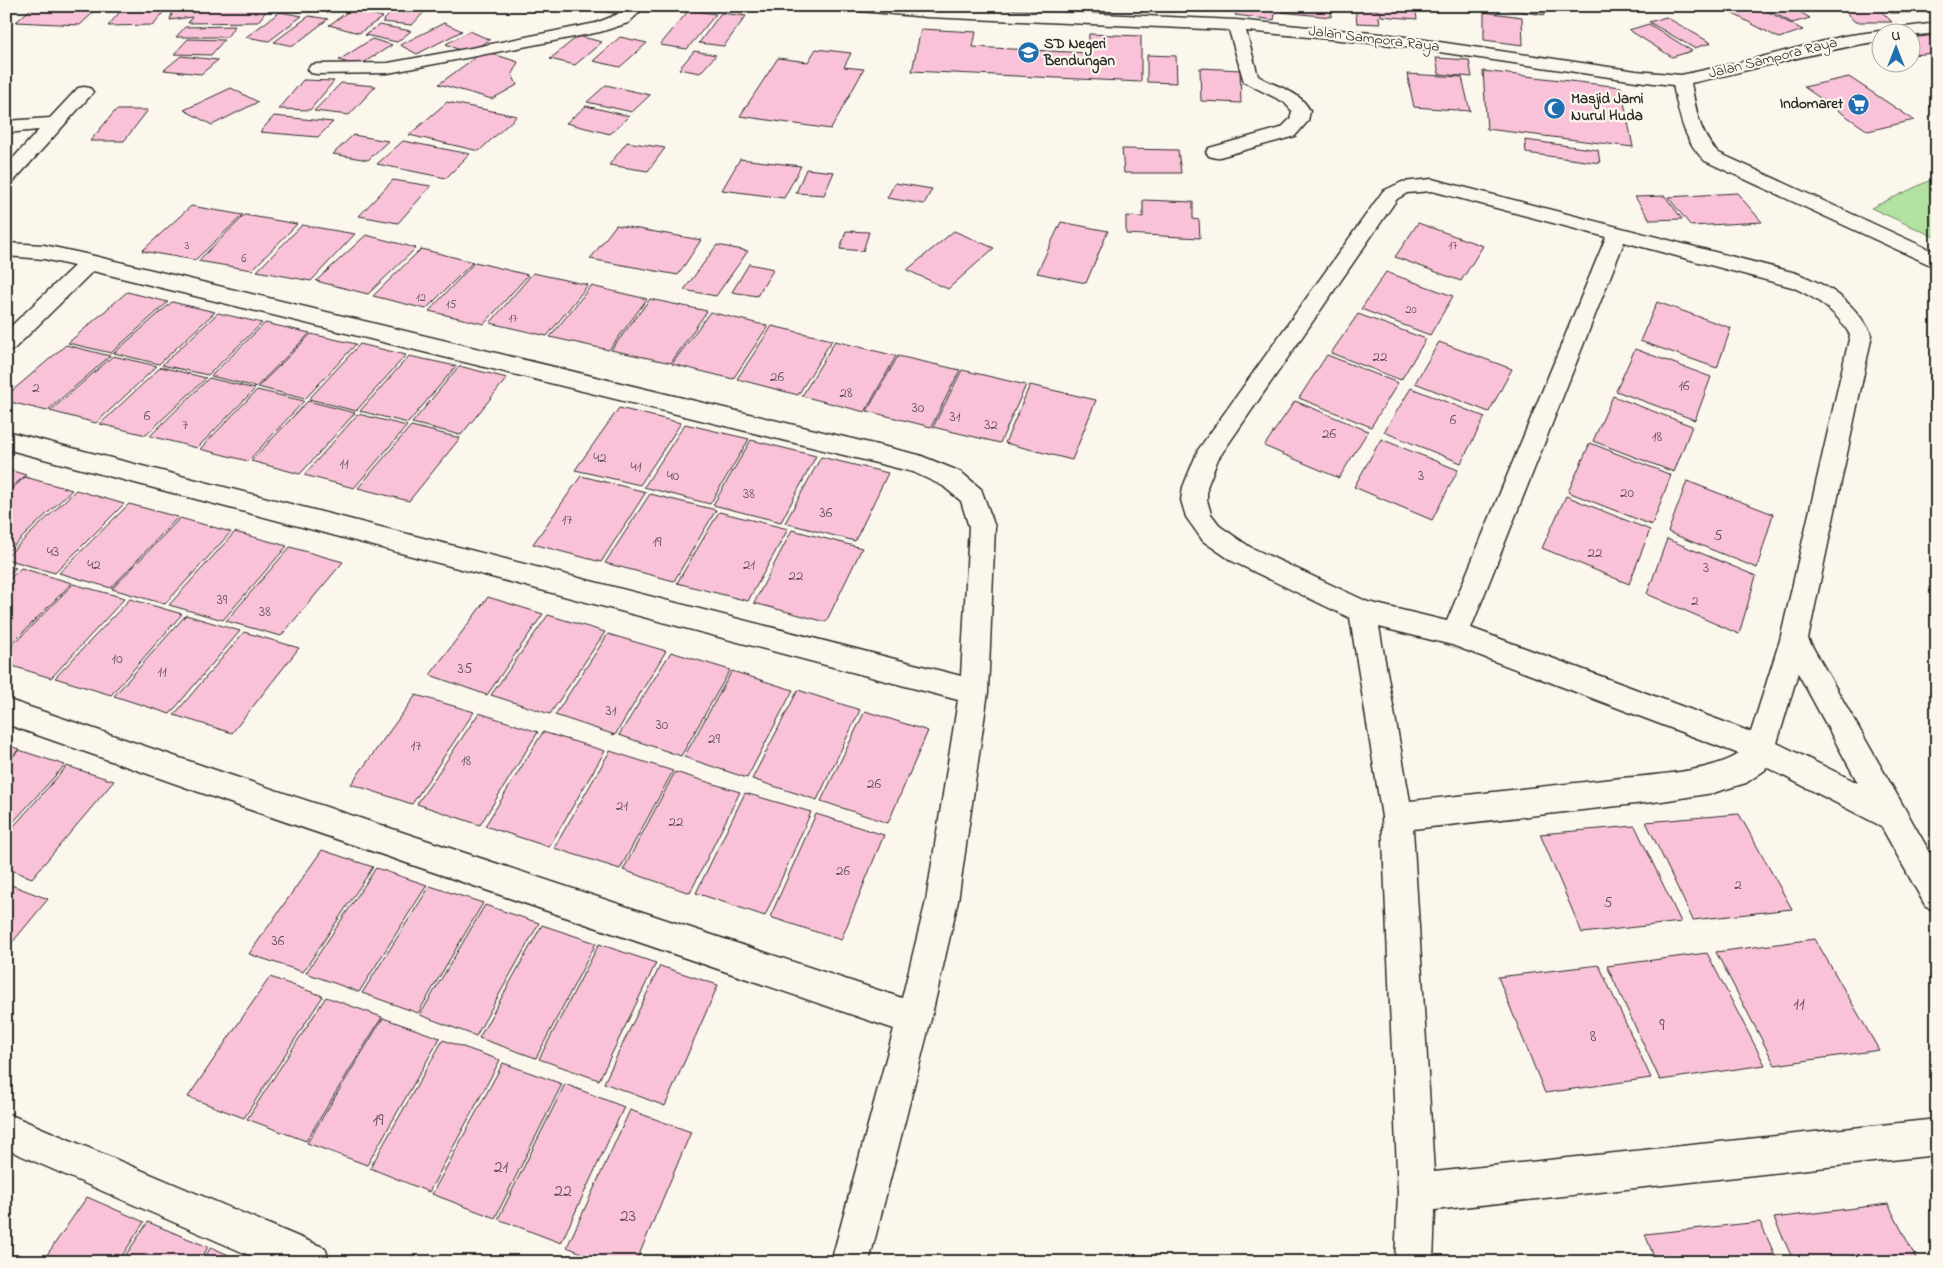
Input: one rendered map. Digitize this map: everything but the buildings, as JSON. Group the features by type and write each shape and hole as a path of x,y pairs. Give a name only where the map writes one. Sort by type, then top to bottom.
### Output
{"street":[{"path":"317,70 388,68 480,51 600,27 622,19 638,6"},
{"name":"Jalan Sampora Raya","path":"860,6 927,12 1236,25 1392,40 1636,76 1681,80 1742,67 1844,40 1870,37"},
{"path":"1216,152 1288,132 1296,126 1301,116 1300,106 1291,97 1265,88 1250,78 1236,25"},
{"path":"1920,30 1937,28"},
{"path":"1681,80 1697,141 1704,151 1712,157 1937,261"},
{"path":"6,178 84,92"},
{"path":"6,126 55,123"},
{"path":"1397,817 1662,787 1713,779 1735,773 1754,762 1760,749 1794,640 1861,335 1855,322 1843,308 1829,297 1788,278 1432,185 1402,188 1390,195 1207,456 1195,487 1194,500 1199,517 1212,534 1241,554 1363,612 1455,634 1760,749 1893,816"},
{"path":"1455,634 1617,234"},
{"path":"6,249 44,252 90,262 919,464 952,479 972,496 982,526 974,692 942,901 914,1019 850,1262"},
{"path":"6,344 90,262"},
{"path":"6,440 974,692"},
{"path":"1363,612 1397,817 1417,1193 1414,1262"},
{"path":"1794,640 1937,896"},
{"path":"6,711 233,790 914,1019"},
{"path":"6,1132 311,1262"},
{"path":"1417,1193 1937,1137"}],"green space":[{"path":"1937,177 1937,238 1871,208"}],"place":[{"name":"SD Negeri Bendungan","path":"1028,53"},
{"name":"Indomaret","path":"1859,104"},
{"name":"Masjid Jami Nurul Huda","path":"1555,108"}]}
